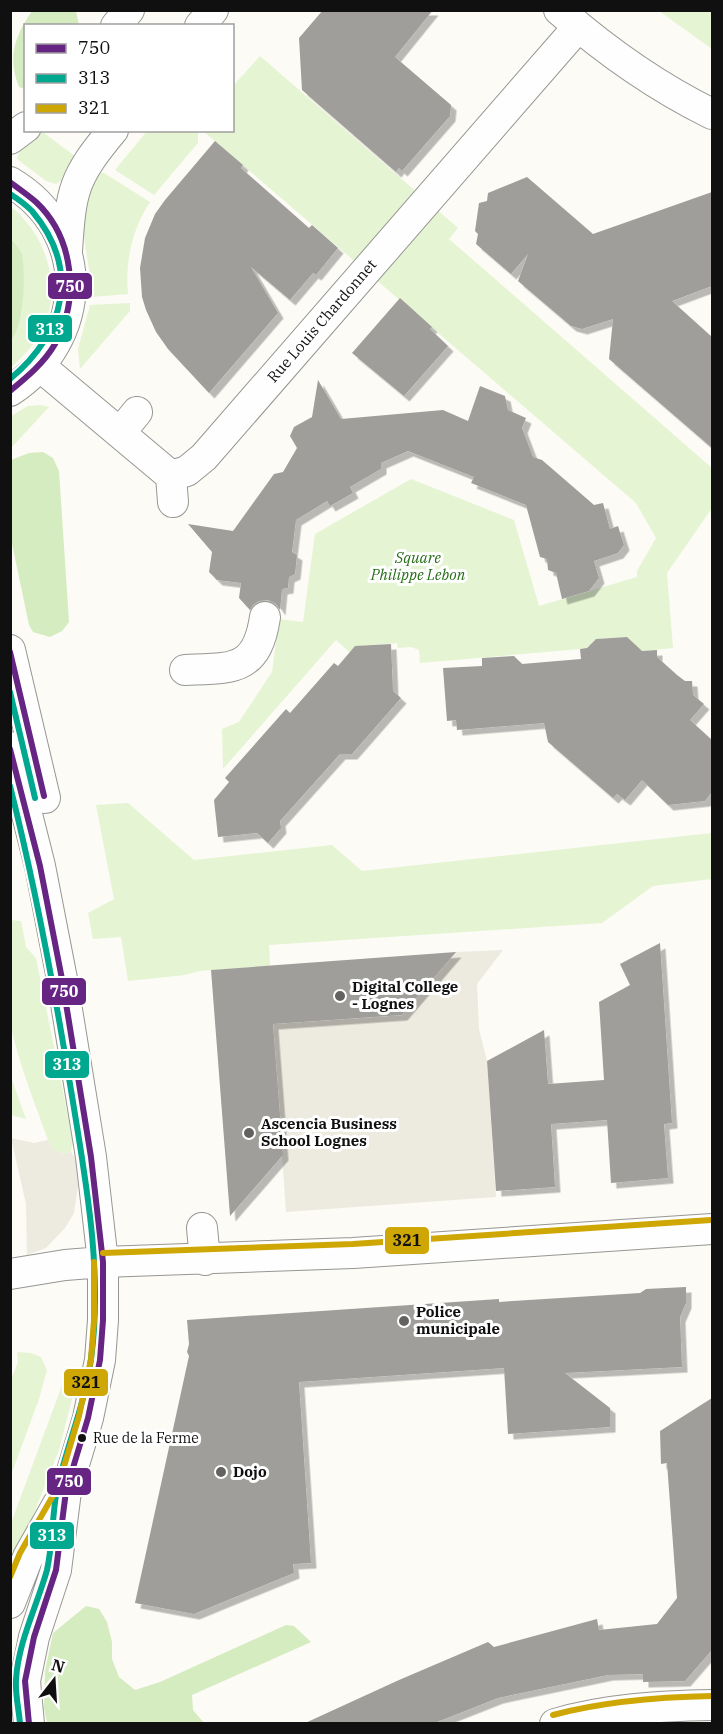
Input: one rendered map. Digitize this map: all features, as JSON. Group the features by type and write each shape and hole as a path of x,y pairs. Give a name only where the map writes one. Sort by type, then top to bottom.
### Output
{"street":[{"path":"118,24 129,10"},
{"path":"202,24 213,10"},
{"path":"569,19 645,77 712,114"},
{"name":"Rue Louis Chardonnet","path":"41,367 111,423 172,489 187,471 204,457 569,19"},
{"path":"10,139 24,128"},
{"path":"66,254 70,204 74,188 90,157 110,132"},
{"path":"10,182 31,197 46,214 58,233 66,254 71,278 70,302 65,325 55,347 41,367 10,391"},
{"path":"185,670 238,666 249,657 257,645 265,617"},
{"path":"10,650 48,810 40,866"},
{"path":"10,747 40,866 62,979 91,1157 103,1262 100,1360 88,1418 66,1491 56,1570 34,1637 25,1682 28,1724"},
{"path":"202,1228 206,1260"},
{"path":"10,1274 65,1265 103,1262 374,1252 712,1229"},
{"path":"10,1603 28,1557 66,1491"},
{"path":"555,1724 581,1716 619,1711 712,1705"}],"green space":[{"path":"32,11 76,11 79,24 24,24"},
{"path":"659,11 712,11 712,49"},
{"path":"24,24 24,89 19,87 15,76 13,56"},
{"name":"Square Philippe Lebon","path":"260,56 458,228 449,239 712,468 712,508 667,573 673,648 642,651 626,637 596,639 587,648 580,649 420,663 419,650 411,647 398,648 397,643 360,646 354,656 336,640 223,769 222,729 239,722 272,672 279,619 303,622 315,534 411,479 514,520 539,606 637,577 637,571 656,538 636,503 204,132 234,132 234,85"},
{"path":"43,132 76,157 65,178 56,184 46,181 17,159 20,151 37,134"},
{"path":"146,132 198,132 198,143 154,195 115,170"},
{"path":"94,172 104,173 150,202 131,246 128,294 91,297 83,224"},
{"path":"11,207 23,218 42,246 48,262 51,296 49,313 40,335 11,368"},
{"path":"11,239 22,255 24,274 19,324 11,340"},
{"path":"130,303 130,311 80,369 78,349 90,305"},
{"path":"28,406 49,407 11,448 11,416"},
{"path":"43,452 53,458 59,471 69,622 62,631 50,637 33,632 29,625 11,539 11,460 29,453"},
{"path":"128,803 194,860 332,845 362,871 712,833 712,879 653,886 602,923 269,945 270,966 199,971 185,975 128,981 121,937 93,939 88,913 114,899 96,805"},
{"path":"10,920 21,921 26,947 36,958 73,1141 71,1152 64,1154 52,1149 48,1140 22,1068 10,1023"},
{"path":"11,1077 26,1119 11,1115"},
{"path":"17,1352 31,1353 41,1357 47,1370 39,1399 11,1475 11,1380 18,1362"},
{"path":"65,1369 79,1372 59,1450 11,1571 10,1526 64,1380"},
{"path":"86,1606 99,1609 107,1622 112,1642 112,1659 119,1677 135,1690 160,1682 286,1625 294,1626 311,1642 192,1695 193,1710 204,1723 47,1723 44,1708 45,1671 53,1633"}],"shaded area":[{"path":"503,950 477,984 479,1029 487,1061 496,1197 286,1212 273,1024 402,1015 456,952"},
{"path":"11,1138 34,1143 48,1140 52,1149 64,1154 71,1152 77,1169 78,1186 74,1213 65,1228 46,1248 27,1255 26,1204"}],"building":[{"path":"323,10 433,10 395,57 451,105 450,116 402,171 399,168 396,172 302,90 299,38"},
{"path":"215,141 243,165 241,168 309,228 312,225 338,248 316,275 313,273 290,300 251,267 278,313 209,393 168,349 156,332 142,297 140,268 145,238 155,214"},
{"path":"527,177 593,234 712,192 712,286 672,301 712,337 712,448 609,359 613,319 582,329 571,326 518,281 528,254 511,274 476,244 478,234 475,231 479,203 487,201 488,193"},
{"path":"400,298 432,327 430,329 448,346 404,396 352,353"},
{"path":"318,380 341,419 443,410 468,421 480,386 505,396 508,410 526,418 522,428 533,457 542,460 594,505 603,503 610,529 618,526 624,545 618,553 594,561 599,578 589,591 562,599 556,573 548,570 547,559 540,557 526,505 471,483 474,477 408,451 381,463 381,469 350,487 353,493 330,506 327,501 296,520 292,552 297,555 295,574 289,577 288,588 282,589 280,610 276,604 268,600 259,601 250,610 239,598 241,583 217,580 209,572 212,552 188,524 233,531 274,474 283,472 297,448 290,436 294,427 312,417"},
{"path":"627,637 642,651 657,650 657,657 677,675 685,681 692,681 693,695 704,704 690,720 712,740 712,792 705,801 668,805 642,780 625,800 617,794 613,798 548,742 544,723 457,730 456,720 447,721 443,668 482,666 482,658 514,656 522,664 581,659 580,649 587,648 596,639"},
{"path":"391,644 393,691 401,698 352,754 340,754 280,821 281,828 268,843 257,833 218,837 214,800 229,782 225,778 286,709 290,713 334,663 338,666 355,646"},
{"path":"660,943 672,1123 664,1124 668,1178 611,1183 607,1120 551,1124 555,1187 496,1191 487,1061 544,1030 548,1084 604,1080 599,1002 630,985 620,964"},
{"path":"456,952 402,1015 273,1024 283,1155 230,1216 211,970"},
{"path":"686,1287 686,1303 680,1317 682,1367 565,1373 610,1408 610,1427 508,1434 504,1368 299,1382 311,1563 293,1564 294,1573 194,1614 135,1603 189,1356 187,1320 499,1299 499,1302 640,1293 646,1289"},
{"path":"712,1398 712,1650 685,1681 643,1682 643,1674 608,1675 498,1698 432,1724 303,1724 488,1642 494,1647 597,1619 599,1630 657,1624 677,1598 667,1463 661,1464 660,1431"}],"transit line":[{"name":"750","path":"10,182 36,202 59,233 69,270 70,289 63,326 51,351 29,375 10,391"},
{"name":"313","path":"10,194 32,211 47,233 57,255 61,278 60,300 54,321 44,342 29,361 10,379"},
{"name":"750","path":"10,652 44,796"},
{"name":"313","path":"10,692 35,798"},
{"name":"750","path":"10,749 40,866 62,979 91,1157 103,1262 100,1360 88,1418 66,1491 56,1570 34,1637 25,1681 29,1724"},
{"name":"313","path":"10,786 37,902 66,1057 83,1161 91,1227 95,1293 88,1376 57,1489 47,1570 17,1666 16,1691 20,1724"},
{"name":"321","path":"103,1253 353,1244 711,1220"},
{"name":"321","path":"10,1577 20,1553 58,1487 79,1416 91,1359 94,1262"},
{"name":"321","path":"553,1715 592,1706 632,1701 712,1696"}],"place":[{"name":"Digital College - Lognes","path":"340,996"},
{"name":"Ascencia Business School Lognes","path":"249,1133"},
{"name":"Police municipale","path":"404,1321"},
{"name":"Rue de la Ferme","path":"82,1438"},
{"name":"Dojo","path":"221,1472"}]}
